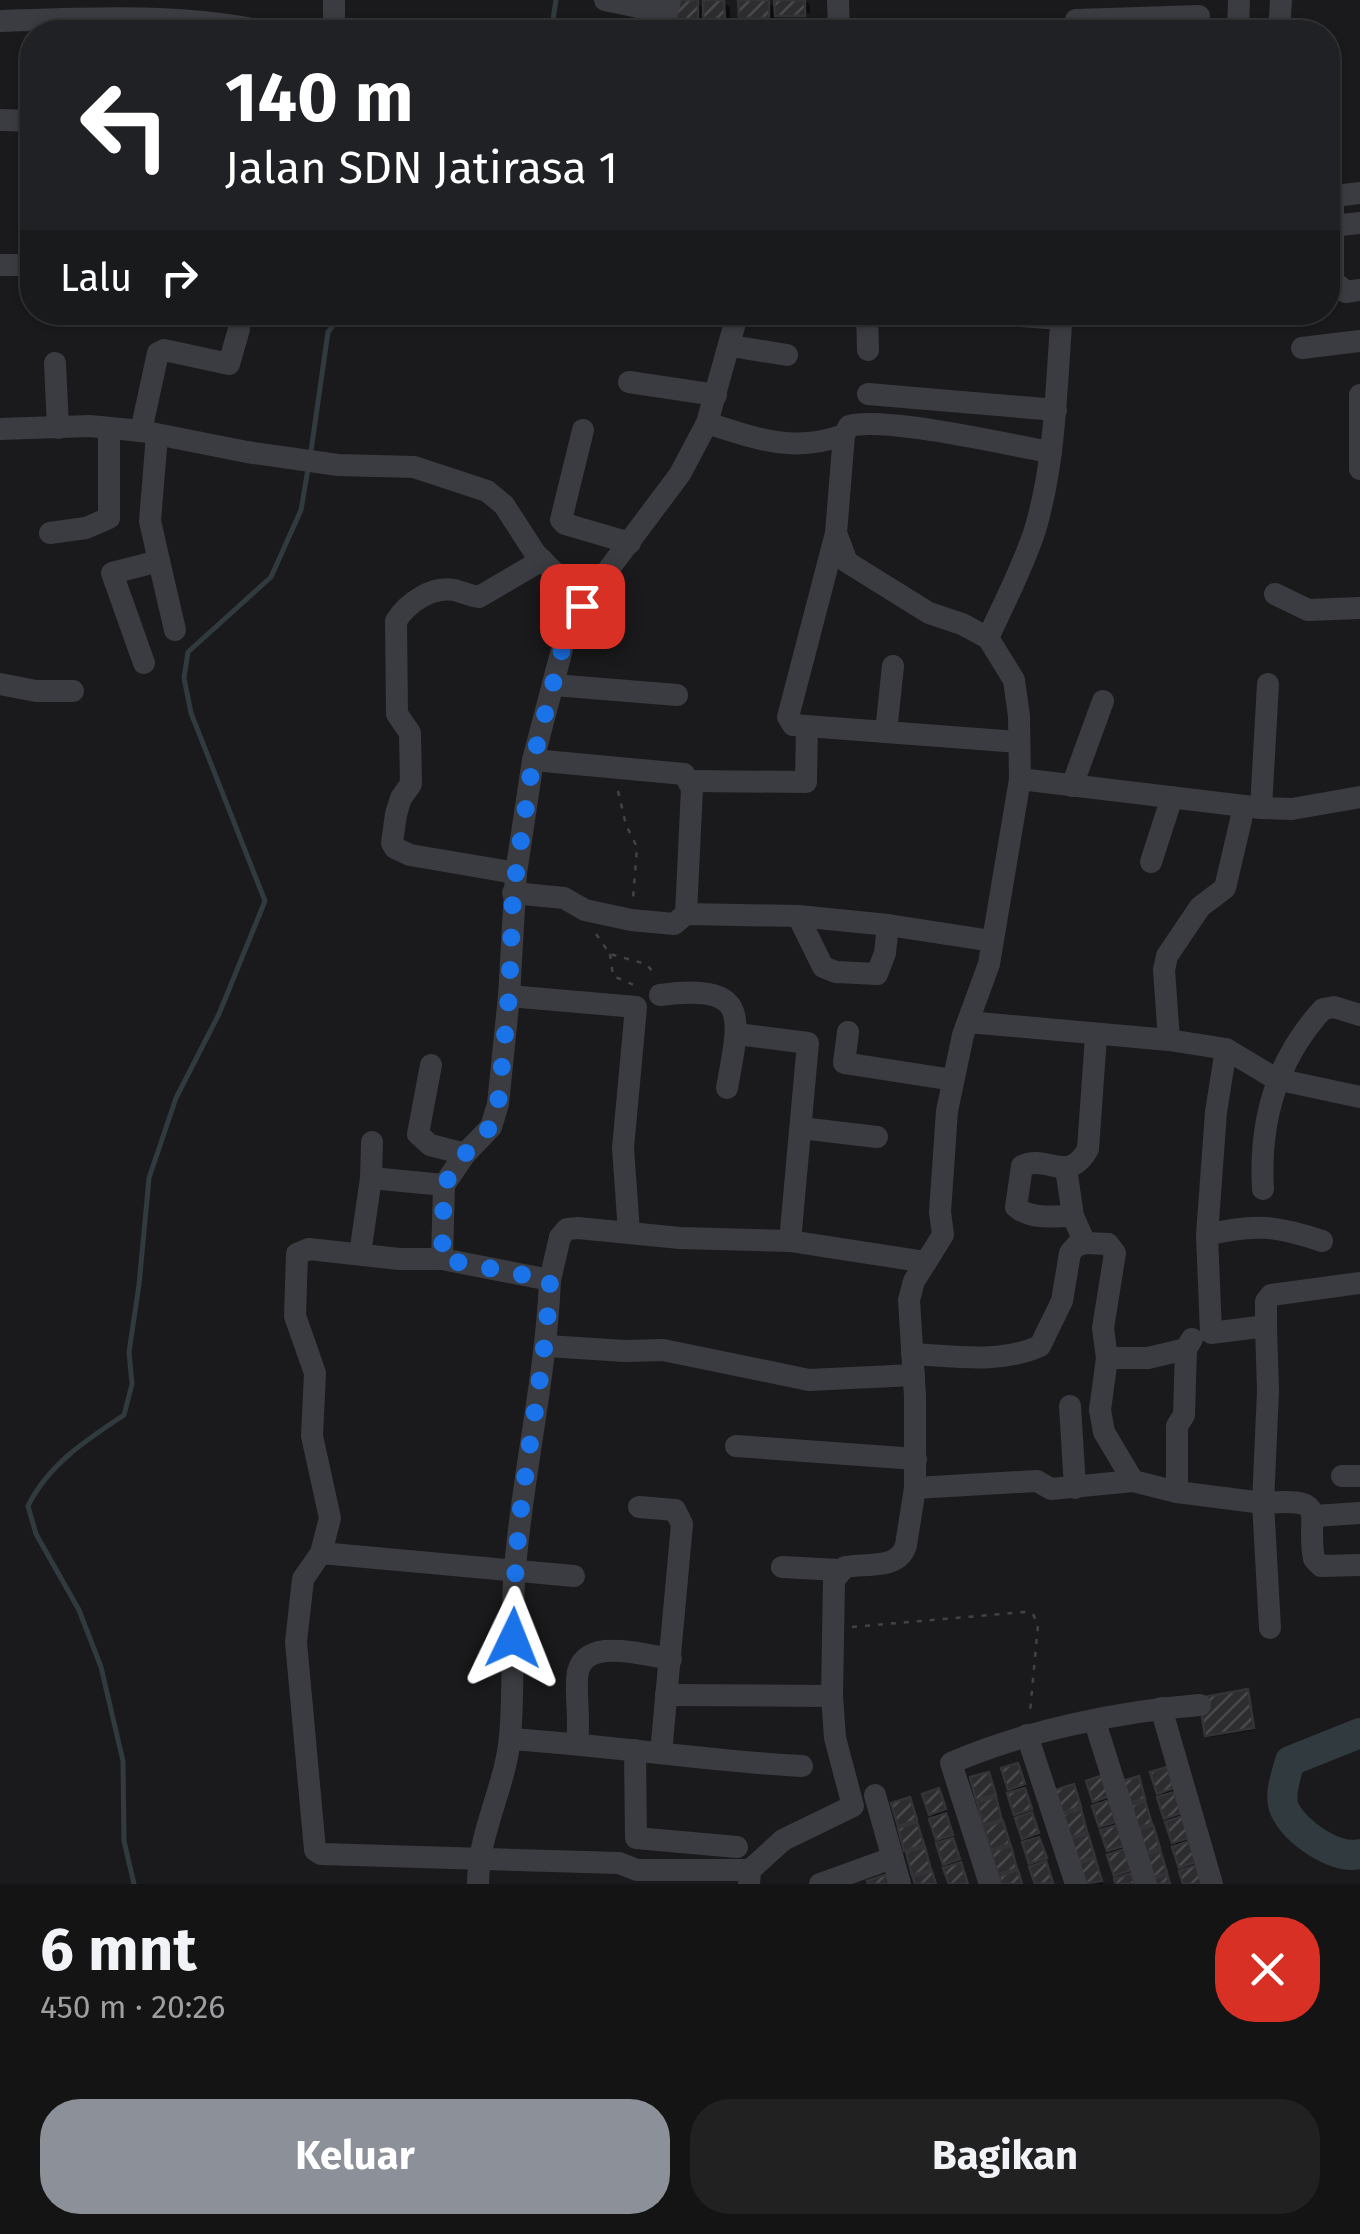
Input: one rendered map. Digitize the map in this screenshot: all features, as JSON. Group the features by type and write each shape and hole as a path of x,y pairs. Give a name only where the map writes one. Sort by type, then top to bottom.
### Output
{"street":[{"path":"605,0 667,13 670,0"},
{"path":"0,21 139,9 202,20"},
{"path":"1075,18 1199,16"},
{"path":"442,1259 444,1185 491,1126 498,1104 509,996 514,883 533,760 565,638 592,592 680,474 707,422 735,325"},
{"path":"867,325 868,350"},
{"path":"988,638 1034,533 1051,452 1061,325"},
{"path":"175,630 150,520 151,441 159,352 229,364 239,329"},
{"path":"1302,348 1360,342"},
{"path":"730,346 787,355"},
{"path":"55,362 58,428"},
{"path":"629,382 716,394"},
{"path":"868,394 1056,410"},
{"path":"1360,395 1360,469"},
{"path":"707,422 757,439 789,444 817,444 844,434"},
{"path":"1019,742 793,725 788,717 836,534 844,434 849,426 896,426 1051,452"},
{"path":"50,533 86,528 109,518 109,428"},
{"path":"0,429 109,428 151,441 338,465 414,467 488,490 556,574 592,592"},
{"path":"583,430 562,523 630,543"},
{"path":"782,1567 840,1570 888,1563 901,1558 906,1544 916,1488 909,1300 914,1281 943,1235 940,1212 953,1080 989,964 1020,780 1020,716 1014,680 988,638 929,613 847,562 836,534"},
{"path":"144,663 108,564 159,560"},
{"path":"542,560 479,597 451,589 431,592 396,620 397,714 410,733 410,784 396,814 392,843 400,852 564,898 585,910 631,920 674,924 686,914 798,916 888,925 992,942"},
{"path":"1275,594 1308,610 1360,608"},
{"path":"886,732 893,666"},
{"path":"0,684 48,693 73,691"},
{"path":"554,684 677,695"},
{"path":"1169,1040 1164,970 1167,956 1200,907 1224,888 1253,808 1268,684"},
{"path":"1072,786 1103,701"},
{"path":"690,781 806,782 808,726"},
{"path":"533,760 684,774 690,781 686,914"},
{"path":"1020,780 1253,808 1292,809 1360,798"},
{"path":"1151,862 1172,797"},
{"path":"798,916 823,967 836,972 877,974 888,925"},
{"path":"660,994 684,992 718,995 728,1000 735,1010 737,1034 727,1088"},
{"path":"509,996 636,1007 623,1148 629,1232"},
{"path":"1263,1190 1264,1138 1276,1079 1323,1009 1334,1007 1360,1015"},
{"path":"968,1022 1226,1048 1276,1079 1360,1097"},
{"path":"848,1032 834,1062 953,1080"},
{"path":"737,1034 808,1043 790,1241"},
{"path":"1074,1216 1022,1213 1016,1207 1022,1166 1030,1162 1066,1168 1082,1160 1088,1149 1096,1036"},
{"path":"1210,1334 1211,1265 1207,1235 1216,1112 1226,1048"},
{"path":"431,1065 418,1134 430,1145 465,1154"},
{"path":"800,1128 877,1137"},
{"path":"360,1254 372,1142"},
{"path":"1066,1168 1074,1216 1085,1243"},
{"path":"371,1178 444,1185"},
{"path":"1207,1235 1244,1226 1281,1227 1322,1241"},
{"path":"478,1884 478,1858 510,1739 515,1572 524,1480 547,1346 550,1280 560,1238 566,1229 790,1241 926,1262"},
{"path":"547,1346 663,1350 808,1380 913,1364 1021,1354 1040,1346 1062,1301 1070,1253 1085,1243 1108,1244 1115,1253 1103,1328 1107,1358 1100,1410 1104,1432 1133,1481"},
{"path":"550,1280 442,1259 399,1259 309,1249 298,1254 295,1316 315,1373 312,1436 330,1518 321,1553 303,1580 296,1642 315,1850 321,1854 619,1863 636,1870 750,1877 783,1840 853,1806 835,1738 832,1696 834,1580 840,1570"},
{"path":"1067,1275 1112,1278"},
{"path":"1270,1628 1263,1503 1268,1391 1266,1301 1271,1295 1360,1283"},
{"path":"1177,1492 1177,1426 1184,1415 1186,1349 1195,1333 1266,1326"},
{"path":"1107,1358 1148,1358 1186,1349"},
{"path":"1070,1406 1075,1488"},
{"path":"736,1446 916,1459"},
{"path":"916,1488 1037,1481 1051,1489 1133,1481 1177,1492 1263,1503 1298,1501 1314,1516 1314,1560 1321,1566 1360,1565"},
{"path":"639,1507 670,1508 680,1516 682,1524 661,1753"},
{"path":"1314,1516 1360,1513"},
{"path":"321,1553 574,1576"},
{"path":"577,1743 577,1675 585,1656 616,1651 672,1659"},
{"path":"666,1695 832,1696"},
{"path":"990,1884 951,1763 1027,1736 1162,1708 1200,1706"},
{"path":"1162,1708 1212,1884"},
{"path":"1094,1722 1146,1884"},
{"path":"1027,1736 1076,1884"},
{"path":"510,1739 577,1743 720,1762 802,1766"},
{"path":"634,1750 636,1838 737,1846"},
{"path":"875,1795 900,1884"},
{"path":"820,1884 892,1858"}],"path":[{"path":"613,770 626,826 637,847 631,920"},
{"path":"585,910 610,954 616,978 660,994"},
{"path":"610,954 651,966 660,994"},
{"path":"831,1630 918,1620 1033,1614 1038,1626 1027,1736"}],"building":[{"path":"676,0 698,0 698,20 676,20"},
{"path":"703,0 724,0 725,20 703,20"},
{"path":"738,0 769,0 769,18 739,18"},
{"path":"774,0 805,0 805,16 775,16"},
{"path":"1248,1689 1254,1728 1205,1736 1199,1698"},
{"path":"1018,1763 1025,1784 1008,1790 1001,1768"},
{"path":"1167,1767 1174,1788 1157,1794 1150,1772"},
{"path":"989,1772 996,1795 976,1800 970,1777"},
{"path":"1103,1775 1110,1796 1093,1802 1086,1781"},
{"path":"1139,1776 1145,1799 1126,1804 1119,1782"},
{"path":"1074,1784 1081,1807 1061,1813 1055,1790"},
{"path":"939,1788 946,1809 929,1815 922,1794"},
{"path":"1025,1788 1032,1809 1014,1815 1007,1793"},
{"path":"1174,1792 1181,1813 1164,1819 1157,1797"},
{"path":"910,1797 917,1820 898,1826 891,1803"},
{"path":"996,1797 1002,1820 983,1825 977,1802"},
{"path":"1109,1800 1116,1822 1099,1827 1092,1806"},
{"path":"1145,1801 1152,1824 1133,1829 1126,1807"},
{"path":"1081,1809 1087,1832 1068,1838 1061,1815"},
{"path":"1032,1812 1039,1833 1022,1839 1015,1818"},
{"path":"946,1813 953,1835 936,1840 929,1819"},
{"path":"1182,1816 1189,1838 1172,1843 1165,1822"},
{"path":"1003,1821 1010,1844 991,1850 984,1827"},
{"path":"917,1822 924,1845 904,1851 898,1828"},
{"path":"1117,1825 1124,1846 1107,1851 1100,1830"},
{"path":"1153,1825 1160,1848 1140,1854 1134,1831"},
{"path":"1088,1834 1095,1857 1076,1862 1069,1839"},
{"path":"1039,1837 1047,1858 1029,1864 1022,1842"},
{"path":"953,1838 960,1859 943,1865 936,1843"},
{"path":"1189,1841 1196,1862 1179,1868 1172,1847"},
{"path":"1011,1846 1017,1869 998,1874 991,1851"},
{"path":"925,1847 931,1870 912,1875 906,1852"},
{"path":"1124,1849 1131,1870 1114,1876 1107,1855"},
{"path":"1160,1850 1167,1873 1147,1879 1141,1856"},
{"path":"1095,1858 1102,1881 1082,1884 1076,1864"},
{"path":"1046,1861 1053,1883 1035,1884 1029,1867"},
{"path":"961,1862 968,1884 949,1884 943,1868"},
{"path":"1196,1865 1202,1884 1183,1884 1179,1871"},
{"path":"1018,1870 1022,1884 1001,1884 999,1876"},
{"path":"932,1871 936,1884 915,1884 913,1877"},
{"path":"1131,1873 1135,1884 1116,1884 1114,1879"},
{"path":"1167,1874 1170,1884 1149,1884 1148,1880"},
{"path":"885,1875 889,1884 868,1884 867,1881"}],"waterway":[{"path":"553,20 556,0"},
{"path":"311,451 328,332 334,325"},
{"path":"134,1884 124,1841 123,1761 101,1667 79,1610 36,1534 28,1506 57,1466 124,1415 132,1384 129,1352 149,1178 176,1098 219,1014 265,901 191,713 184,678 188,652 271,577 301,510 308,469"},
{"path":"1360,1733 1290,1761 1282,1799 1290,1819 1307,1836 1340,1853 1360,1854"}],"route":[{"path":"513,1638 524,1480 547,1346 550,1280 442,1259 444,1185 491,1126 498,1104 509,996 513,893 533,760 565,638 582,606"}]}
